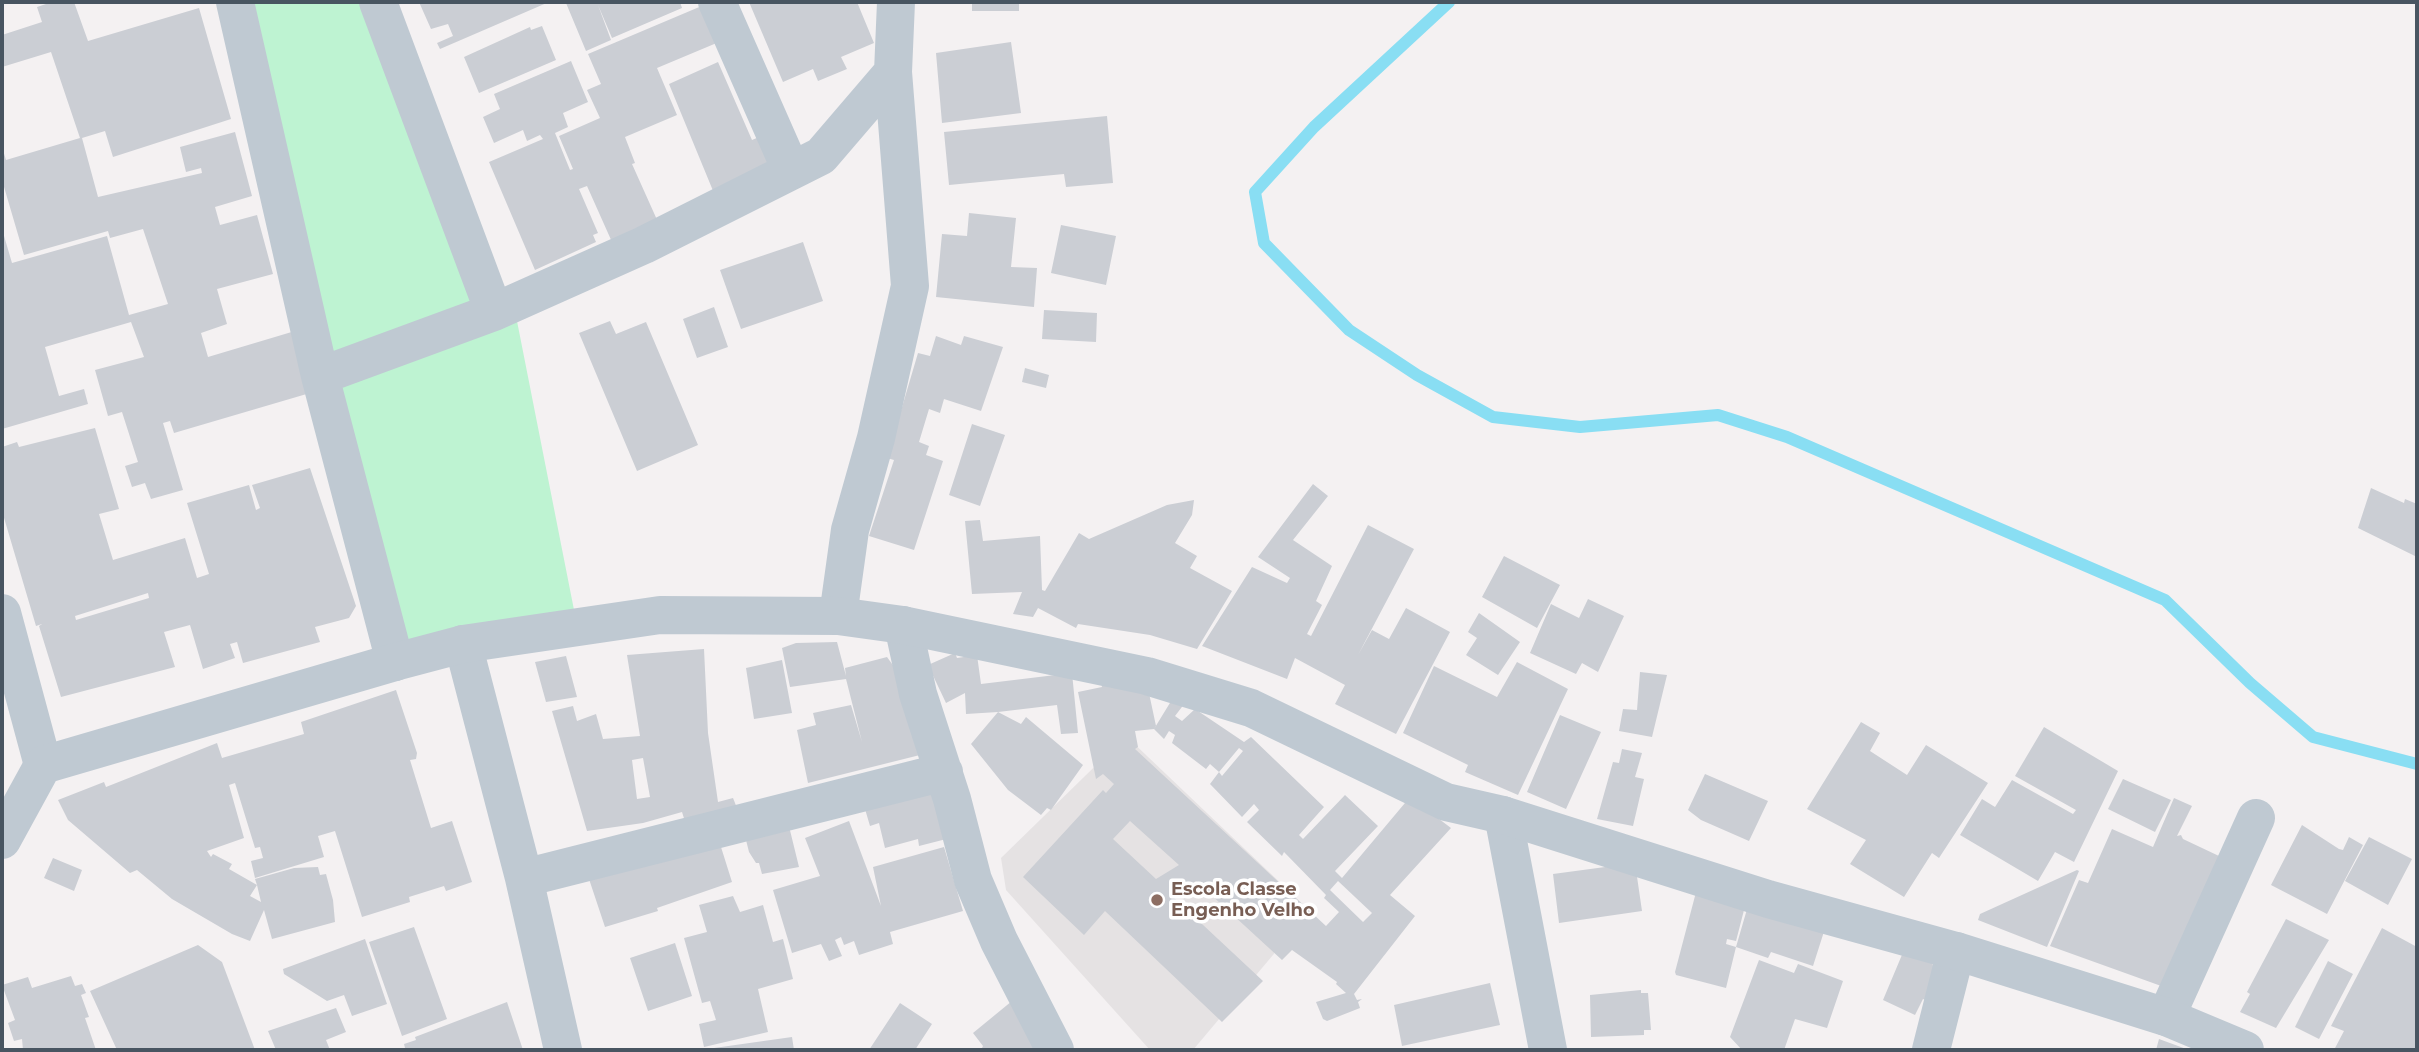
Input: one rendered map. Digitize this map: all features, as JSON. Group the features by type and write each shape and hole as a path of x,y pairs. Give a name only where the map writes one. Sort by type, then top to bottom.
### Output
{"street":[{"path":"235,2 320,376 395,662"},
{"path":"379,2 494,312"},
{"path":"717,2 792,170"},
{"path":"838,616 850,530 876,438 910,286 894,72 896,2"},
{"path":"320,376 494,312 644,245 821,156 894,72"},
{"path":"2,613 44,765"},
{"path":"2,840 44,765 395,662 463,644 660,615 838,616 903,625 1147,676 1251,708 1446,802 1503,816 1768,899 1956,951 2166,1017 2245,1050"},
{"path":"903,625 918,694 944,772 973,880 999,941 1055,1050"},
{"path":"463,644 524,878 562,1050"},
{"path":"524,878 944,772"},
{"path":"1503,816 1548,1050"},
{"path":"2166,1017 2256,818"},
{"path":"1931,1050 1956,951"}],"shaded area":[{"name":"Escola Classe Engenho Velho","path":"1126,736 1310,911 1193,1050 1150,1050 1006,890 1001,858"}],"green space":[{"path":"252,2 364,2 479,303 333,360"},
{"path":"516,316 575,615 401,645 332,383"}],"building":[{"path":"52,2 74,2 88,41 199,8 231,119 113,157 105,131 82,138 98,197 202,173 201,168 186,172 180,147 235,132 252,196 215,207 220,225 257,215 273,274 217,289 227,324 201,333 208,357 295,331 310,393 174,433 170,421 163,423 183,490 151,499 145,483 132,487 125,466 138,462 122,412 108,416 95,370 144,357 131,322 45,347 59,396 84,389 88,404 2,429 2,229 12,263 107,236 129,315 168,304 143,229 110,238 108,231 24,255 2,180 2,147 6,160 80,138 51,52 2,67 2,35 42,22 37,7"},
{"path":"419,2 549,2 440,49 437,43 453,36 448,24 431,29"},
{"path":"680,2 682,8 612,38 598,5 611,40 586,51 566,3"},
{"path":"749,2 857,2 874,43 841,57 847,69 818,81 813,69 783,82"},
{"path":"972,2 1019,2 1019,11 972,11"},
{"path":"704,5 719,42 657,68 677,115 625,137 635,163 632,164 658,222 612,242 587,186 579,189 598,233 593,235 596,242 535,270 489,162 543,139 540,135 527,141 523,130 494,143 483,117 500,109 494,94 571,61 588,102 563,113 568,127 555,133 570,170 573,169 559,136 600,118 587,90 601,84 588,54"},
{"path":"542,26 556,60 479,93 464,57 530,27 531,30"},
{"path":"1011,42 1021,113 942,123 936,53"},
{"path":"718,62 752,140 759,137 774,172 716,198 669,84"},
{"path":"1107,116 1113,183 1066,187 1064,174 949,185 944,132"},
{"path":"969,213 1016,218 1011,267 1037,268 1034,307 936,297 942,234 967,236"},
{"path":"1061,225 1116,236 1106,285 1051,273"},
{"path":"803,242 823,301 741,329 720,270"},
{"path":"714,307 728,347 697,358 683,319"},
{"path":"1044,310 1097,313 1096,342 1042,339"},
{"path":"610,321 616,334 646,322 698,445 637,471 579,333"},
{"path":"936,336 961,345 964,336 1003,347 981,411 944,399 940,413 929,409 919,442 929,446 926,455 943,461 914,550 869,536 894,460 887,458 918,353 930,356"},
{"path":"1025,368 1049,375 1046,388 1022,382"},
{"path":"972,424 1005,435 980,506 949,495"},
{"path":"95,428 119,509 99,514 113,560 185,538 197,578 209,574 187,503 249,485 256,510 260,508 252,485 310,468 356,606 349,618 315,627 320,642 243,663 237,642 230,644 235,658 203,669 190,625 164,632 175,667 61,697 39,626 42,624 36,626 2,511 2,447 17,442 19,447","holes":["148,593 149,598 76,620 75,616"]},
{"path":"1313,484 1328,496 1293,540 1332,566 1316,601 1322,605 1307,634 1311,636 1368,525 1414,549 1358,655 1372,630 1389,639 1406,608 1450,632 1396,734 1335,704 1345,685 1295,658 1287,679 1202,646 1252,567 1287,583 1290,578 1258,557"},
{"path":"2371,488 2404,503 2405,499 2417,504 2417,557 2358,528"},
{"path":"1194,500 1192,515 1175,543 1197,556 1190,568 1232,591 1197,649 1150,635 1078,624 1076,628 1038,608 1033,617 1013,614 1022,592 972,594 965,521 980,520 983,541 1040,536 1042,590 1045,591 1079,533 1089,539 1167,505"},
{"path":"1504,556 1560,585 1537,628 1482,597"},
{"path":"1588,599 1624,616 1598,672 1582,663 1576,674 1530,653 1551,604 1579,618"},
{"path":"1479,613 1520,642 1498,675 1466,655 1477,638 1468,632"},
{"path":"837,642 846,676 845,668 887,657 905,682 924,754 808,783 797,730 816,725 813,713 851,705 862,742 846,679 790,687 782,648 796,643"},
{"path":"704,649 708,733 718,802 733,798 739,813 785,810 799,867 762,874 759,863 756,863 749,852 741,820 715,828 732,882 657,908 658,911 605,927 587,873 689,834 682,812 643,823 587,831 552,711 573,706 577,721 596,714 603,739 640,736 627,655","holes":["643,758 650,797 637,799 632,760"]},
{"path":"955,653 957,658 977,655 981,684 1072,673 1078,733 1061,734 1057,705 966,714 965,693 946,703 928,665"},
{"path":"566,656 577,697 546,702 535,662"},
{"path":"782,660 792,713 754,719 746,668"},
{"path":"1517,662 1568,689 1518,795 1465,772 1468,765 1403,733 1434,666 1497,697"},
{"path":"1640,672 1667,675 1652,737 1619,731 1623,709 1637,710"},
{"path":"1100,678 1146,679 1156,726 1176,693 1188,699 1175,716 1182,721 1195,709 1244,742 1251,737 1324,807 1299,835 1303,839 1345,795 1378,826 1335,871 1342,878 1410,797 1451,828 1390,895 1415,916 1354,994 1357,1000 1362,999 1358,1002 1360,1008 1327,1021 1323,1019 1316,1002 1346,993 1337,982 1292,950 1282,960 1196,881 1172,896 1263,981 1222,1022 1105,911 1084,935 1023,877 1103,790 1106,793 1114,784 1103,774 1096,779 1078,692 1102,687","holes":["1154,729 1164,739 1169,731 1175,735 1172,743 1206,769 1210,764 1219,772 1210,784 1242,817 1254,804 1259,810 1247,822 1282,856 1284,852 1339,912 1326,926 1135,749 1138,747 1135,731","1239,748 1243,751 1222,776 1219,772","1130,821 1179,865 1156,879 1113,839","1338,881 1372,913 1363,922 1330,890"]},
{"path":"396,690 417,753 416,759 410,760 431,828 452,821 472,882 446,891 444,886 409,897 410,902 362,917 335,831 318,836 324,857 255,878 251,861 263,858 260,847 255,848 235,783 229,785 244,838 207,851 211,857 213,854 232,864 229,869 257,885 255,879 294,868 318,867 320,875 326,874 335,922 272,939 264,910 250,941 232,934 172,899 137,870 130,873 68,820 58,800 104,782 106,787 217,743 222,758 304,734 301,722","holes":["257,885 261,902 250,896"]},
{"path":"998,712 1021,724 1026,717 1083,765 1051,810 1047,808 1041,815 1008,790 971,744"},
{"path":"1560,715 1601,732 1566,809 1527,792"},
{"path":"1861,722 1880,733 1870,751 1907,775 1926,745 1988,783 1939,858 1932,853 1904,897 1850,864 1866,840 1807,809"},
{"path":"2044,727 2118,771 2074,862 2055,852 2038,881 1960,835 1982,799 1995,807 2012,780 2073,814 2076,810 2015,776"},
{"path":"1622,749 1642,753 1635,777 1644,779 1633,826 1597,819 1613,762 1619,763"},
{"path":"927,772 962,835 919,846 918,839 885,848 879,823 870,826 865,809"},
{"path":"1705,774 1768,801 1749,841 1701,820 1688,810"},
{"path":"2123,779 2171,800 2155,832 2108,809"},
{"path":"2174,798 2192,806 2177,836 2181,835 2183,839 2219,856 2164,987 2050,946 2079,880 2088,883 2112,829 2153,847"},
{"path":"849,821 881,906 873,867 944,847 963,911 890,932 893,944 859,955 854,941 844,945 841,937 835,940 842,956 829,961 821,944 792,953 773,890 820,876 805,838"},
{"path":"2302,825 2339,849 2343,850 2349,837 2363,845 2327,914 2271,885"},
{"path":"2369,837 2412,859 2388,905 2345,881"},
{"path":"53,858 82,870 74,891 44,878"},
{"path":"1635,863 1642,911 1559,923 1553,874"},
{"path":"2079,871 2047,947 1978,920 1980,914"},
{"path":"1700,877 1750,887 1736,941 1727,939 1726,944 1736,947 1726,988 1676,975 1675,972"},
{"path":"1752,892 1828,919 1813,966 1771,952 1768,958 1736,947"},
{"path":"733,896 740,912 763,905 773,942 783,939 793,979 758,989 768,1032 704,1047 699,1024 716,1020 710,1001 702,1003 684,938 707,932 699,905"},
{"path":"2286,919 2329,940 2276,1028 2240,1012 2250,994 2247,992"},
{"path":"414,927 447,1019 402,1036 369,942"},
{"path":"2382,928 2417,947 2417,1050 2334,1050 2344,1031 2331,1026"},
{"path":"365,939 387,1004 352,1016 344,995 327,1001 284,974 283,969"},
{"path":"675,943 692,996 648,1011 630,958"},
{"path":"198,945 222,962 255,1050 117,1050 90,991"},
{"path":"1904,950 1932,961 1938,990 1932,1003 1923,999 1915,1015 1883,1000"},
{"path":"1759,960 1794,973 1798,964 1843,981 1827,1028 1795,1019 1784,1050 1742,1050 1730,1037"},
{"path":"2328,961 2353,974 2319,1039 2295,1027"},
{"path":"71,976 75,986 82,984 86,993 81,995 89,1017 85,1018 96,1050 23,1050 22,1039 14,1041 8,1023 15,1020 2,985 28,977 32,988"},
{"path":"1490,983 1500,1025 1402,1046 1394,1005"},
{"path":"1641,990 1641,993 1648,993 1651,1030 1644,1030 1644,1035 1591,1037 1590,995"},
{"path":"1012,1001 1053,1050 981,1050 983,1046 973,1033"},
{"path":"507,1002 523,1050 401,1050 405,1048 404,1044 416,1040 415,1037"},
{"path":"900,1003 932,1024 915,1050 869,1050"},
{"path":"336,1008 346,1032 326,1040 330,1050 276,1050 268,1031"},
{"path":"792,1037 794,1050 707,1050 707,1049"},
{"path":"2159,1039 2189,1050 2156,1050"}],"waterway":[{"path":"1449,2 1314,127 1255,192 1264,243 1349,330 1417,375 1493,417 1580,427 1718,415 1787,437 2165,600 2250,683 2313,737 2417,764"}],"place":[{"name":"Escola Classe Engenho Velho","path":"1157,900"}]}
